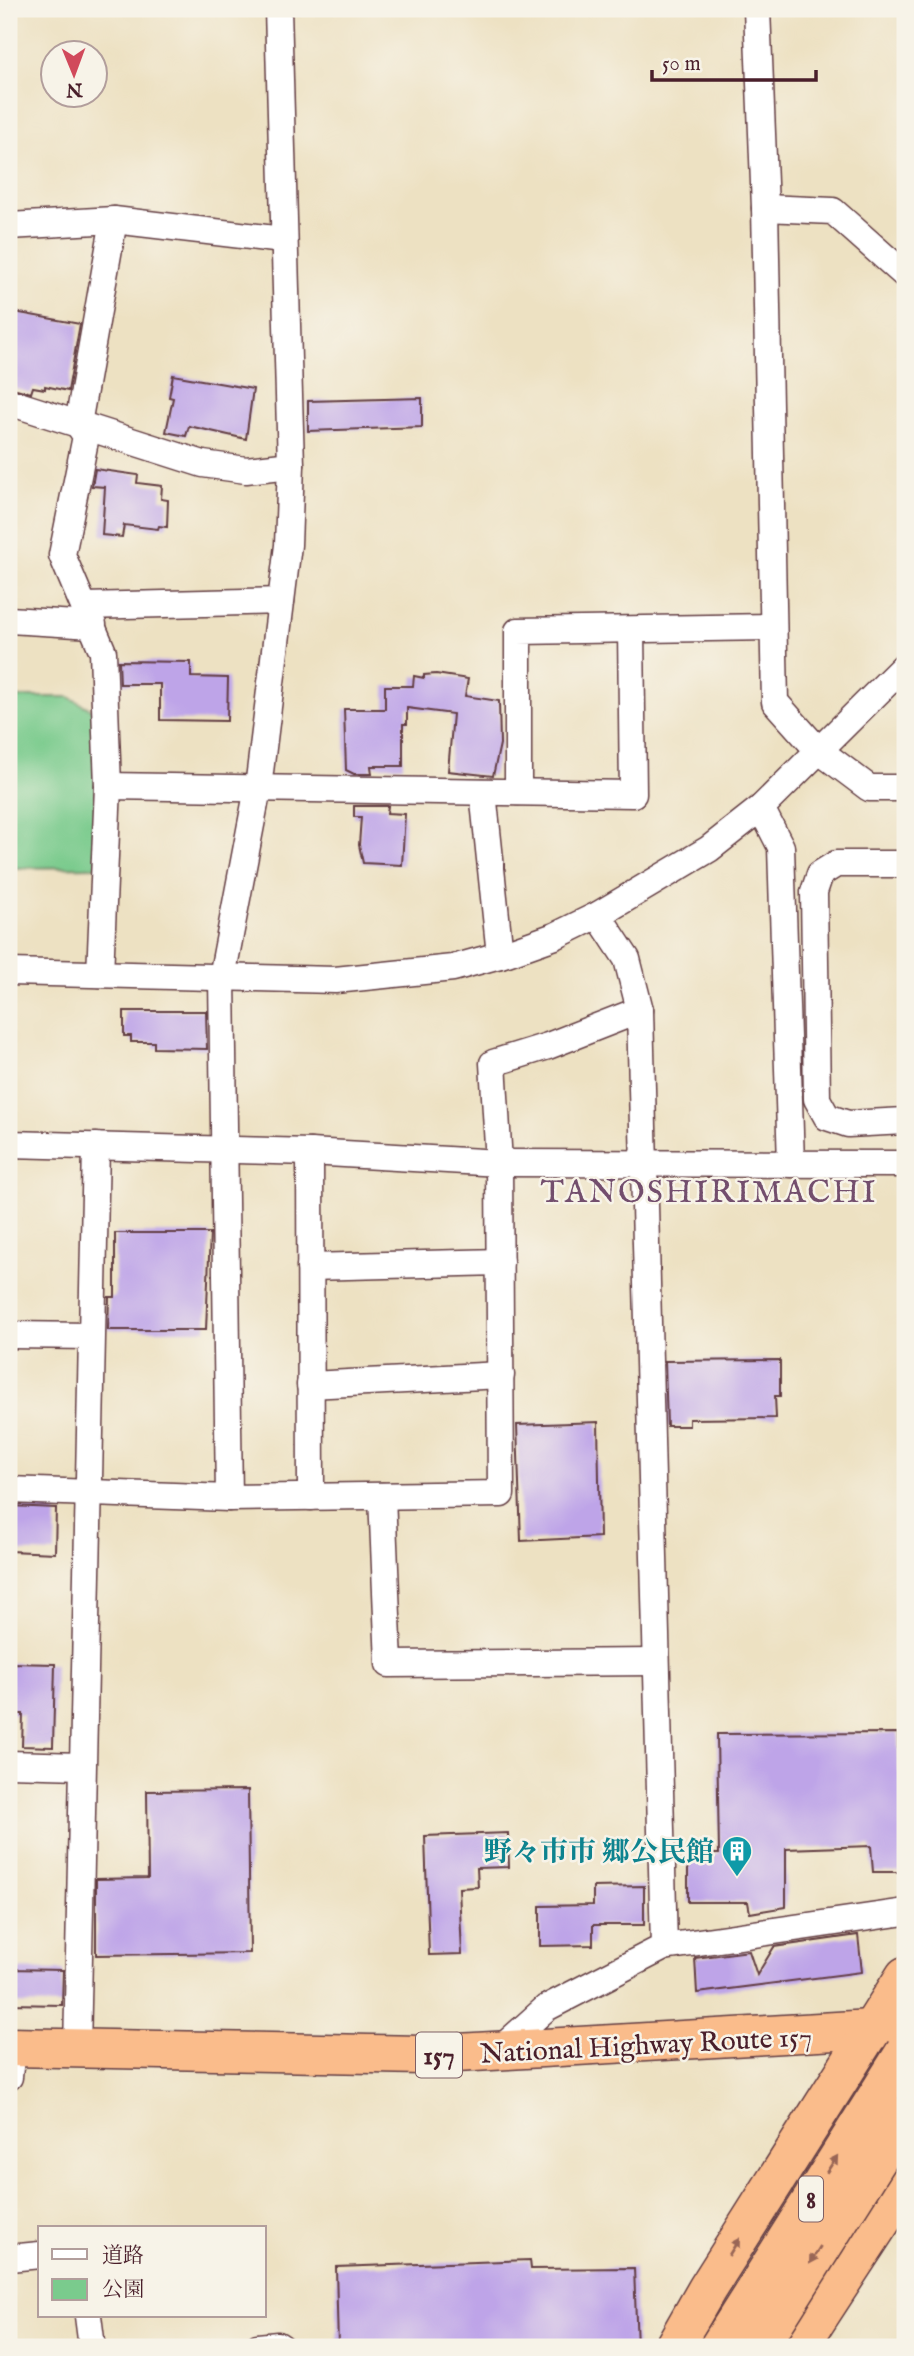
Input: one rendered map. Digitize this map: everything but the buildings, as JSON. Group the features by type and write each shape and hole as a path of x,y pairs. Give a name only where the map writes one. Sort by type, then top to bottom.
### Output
{"highway":[{"path":"674,2347 707,2289 887,2029 905,1976"},
{"name":"National Highway Route 157","path":"10,2057 77,2051 422,2055 496,2053 887,2029"},
{"name":"8","path":"719,2347 905,2052"},
{"name":"8","path":"759,2347 905,2116"},
{"path":"804,2346 905,2185"}],"street":[{"path":"229,1498 222,977 258,788 288,545 291,465 278,9"},
{"path":"757,9 765,208 775,702 817,750 869,788 905,788"},
{"path":"765,208 833,211 905,275"},
{"path":"9,226 114,220 283,240"},
{"path":"100,974 108,786 103,652 62,555 86,436 78,424 114,220"},
{"path":"9,402 203,464 246,471 291,465"},
{"path":"9,620 281,601"},
{"path":"518,792 518,631 773,627"},
{"path":"108,786 633,794 631,629"},
{"path":"9,972 335,981 453,968 500,955 555,936 598,915 709,849 761,808 905,665"},
{"path":"483,792 500,955"},
{"path":"761,808 781,847 791,1164"},
{"path":"905,864 836,864 820,874 814,892 817,1099 827,1118 848,1124 905,1121"},
{"path":"598,915 627,958 640,1010 664,1947"},
{"path":"9,1490 229,1498 501,1494 499,1163 493,1063 548,1046 640,1010"},
{"path":"9,1144 310,1152 499,1163 644,1166 905,1164"},
{"path":"77,2051 96,1146"},
{"path":"310,1152 311,1497"},
{"path":"310,1267 500,1262"},
{"path":"9,1335 91,1336"},
{"path":"310,1385 501,1375"},
{"path":"382,1496 389,1664 656,1662"},
{"path":"9,1764 81,1766"},
{"path":"496,2053 546,2008 664,1947 905,1912"},
{"path":"9,2258 38,2255"},
{"path":"707,2289 804,2346"},
{"path":"88,2318 92,2347"},
{"path":"258,2347 281,2347"}],"green space":[{"path":"9,697 69,697 96,712 96,867 9,868"}],"place":[{"name":"野々市市 郷公民館","path":"737,1878"}],"district":[{"name":"TANOSHIRIMACHI","path":"709,1191"}]}
